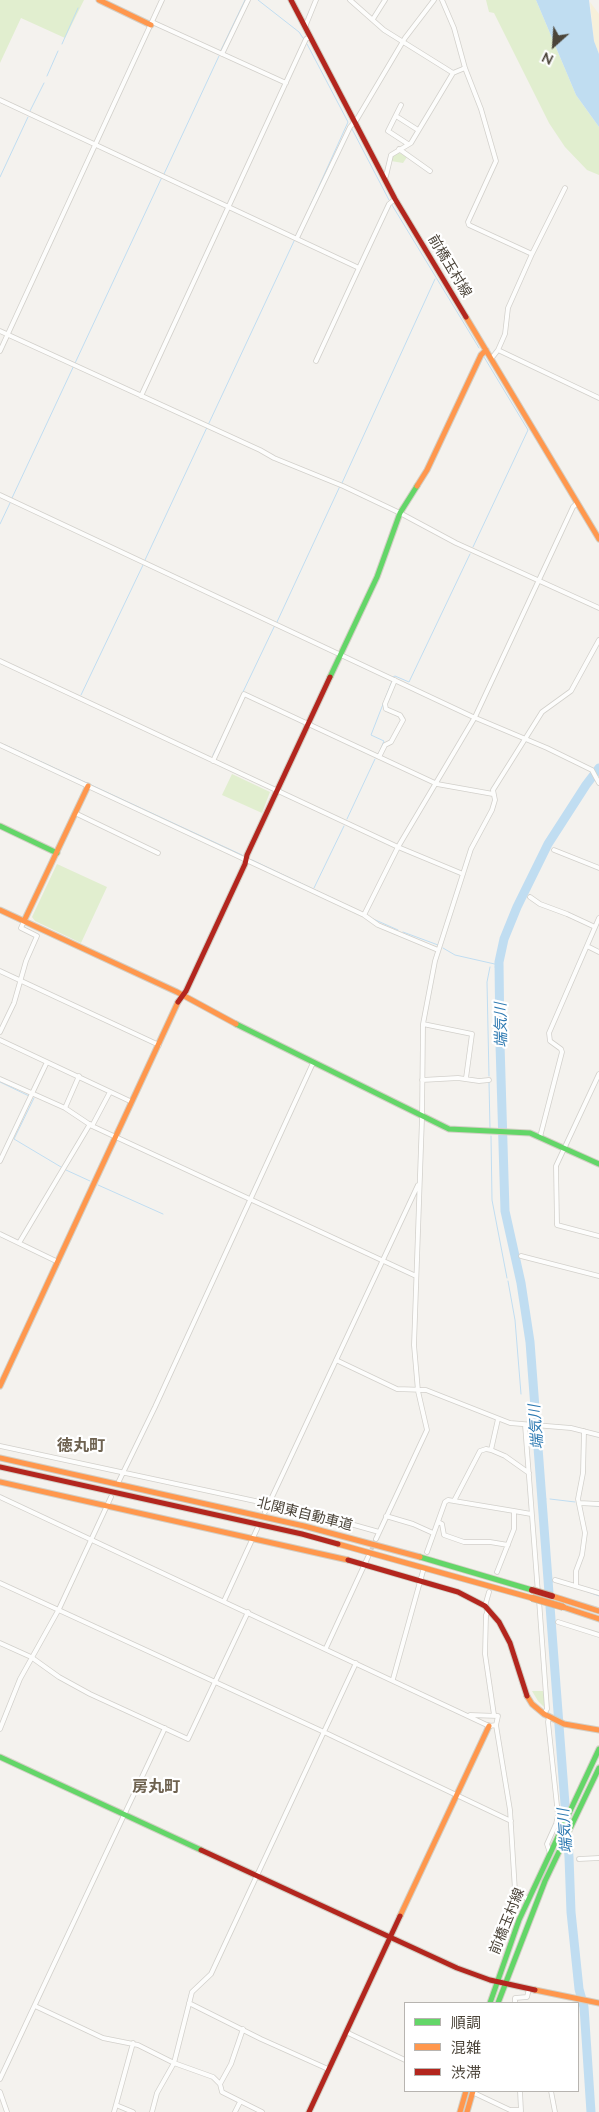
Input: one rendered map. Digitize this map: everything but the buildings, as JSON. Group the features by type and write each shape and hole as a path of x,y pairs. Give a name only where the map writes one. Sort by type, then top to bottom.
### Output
{"main road":[{"path":"100,0 152,23"},
{"name":"前橋玉村線","path":"291,0 394,199 599,539"},
{"path":"0,1386 183,996 290,760 377,577 400,513 427,470 481,355 486,350"},
{"path":"24,921 88,786"},
{"path":"0,826 57,853"},
{"path":"0,910 183,996 422,1118 452,1130 530,1133 599,1164"},
{"name":"北関東自動車道","path":"0,1458 313,1528 562,1598"},
{"name":"北関東自動車道","path":"0,1467 302,1534 599,1618"},
{"path":"0,1482 253,1537 364,1564 458,1592 487,1608 501,1626 510,1643 525,1691 532,1704 548,1716 564,1724 599,1730"},
{"path":"562,1598 599,1607"},
{"path":"562,1598 599,1611"},
{"path":"309,2112 457,1795 493,1725"},
{"name":"前橋玉村線","path":"490,2002 528,1900 599,1749"},
{"path":"0,1757 457,1968 505,1984 599,2002"},
{"name":"前橋玉村線","path":"498,2002 532,1912 599,1768"},
{"path":"460,2112 470,2092"},
{"path":"467,2112 470,2092"}],"street":[{"path":"0,351 162,0"},
{"path":"222,54 248,0"},
{"path":"305,27 316,0"},
{"path":"350,0 372,20 403,42 453,73"},
{"path":"372,20 385,0"},
{"path":"298,238 348,130 403,42 434,0"},
{"path":"442,0 454,28 465,68 481,109 496,161 468,222 469,225 532,254"},
{"path":"152,23 286,83"},
{"path":"141,396 306,39 310,37"},
{"path":"383,178 386,176 391,155 411,143 453,73 465,68"},
{"path":"0,100 359,268"},
{"path":"401,105 388,131 408,144"},
{"path":"396,116 418,130"},
{"path":"399,149 430,171"},
{"path":"491,360 505,334 508,308 565,188"},
{"path":"316,361 389,204 394,199"},
{"path":"0,331 274,458 343,486 400,513 456,543 599,608"},
{"path":"498,350 599,398"},
{"path":"0,495 395,680 525,740 547,748 592,770 599,783"},
{"path":"364,915 398,847 475,717 573,507 577,503"},
{"path":"376,1539 426,1432 418,1391 414,1346 422,1118 423,1024 438,950 471,849 492,810 495,800 493,790 542,712 571,691 599,640"},
{"path":"0,661 398,847 463,874"},
{"path":"379,757 385,745 391,742 402,720 400,716 386,709 385,704 395,680"},
{"path":"213,761 244,694 437,784 493,794"},
{"path":"0,745 364,915 378,925 438,950"},
{"path":"75,813 158,852"},
{"path":"554,850 599,868"},
{"path":"530,897 540,904 567,914 595,928"},
{"path":"540,1137 562,1052 561,1049 550,1041 549,1036 599,918"},
{"path":"0,1032 14,1003 20,980 37,936 21,928 24,921"},
{"path":"587,946 599,952"},
{"path":"0,971 159,1045"},
{"path":"423,1024 472,1034 466,1078"},
{"path":"0,1040 132,1102"},
{"path":"0,1162 47,1062"},
{"path":"119,1481 314,1063"},
{"path":"599,1074 556,1166 557,1225 599,1236"},
{"path":"65,1108 79,1076"},
{"path":"0,1078 65,1108 91,1125 116,1137 416,1276"},
{"path":"422,1080 466,1078 479,1081 489,1080"},
{"path":"19,1243 110,1092"},
{"path":"265,1512 419,1183"},
{"path":"0,1234 58,1262"},
{"path":"520,1256 599,1276"},
{"path":"336,1360 397,1389 426,1390 498,1419 526,1425 584,1431 599,1435"},
{"path":"491,1450 498,1419"},
{"path":"526,1425 531,1514 548,1722 558,1815 547,1844 550,1851"},
{"path":"576,1586 576,1571 582,1555 585,1533 578,1503 583,1473 584,1431"},
{"path":"0,1446 122,1474 269,1504 346,1522 379,1532"},
{"path":"454,1501 480,1451 491,1450 505,1456 529,1473"},
{"path":"0,1497 493,1725"},
{"path":"0,1729 20,1679 59,1609 111,1497"},
{"path":"427,1552 445,1502 448,1500 531,1514"},
{"path":"578,1503 599,1504"},
{"path":"497,1572 514,1529 514,1511"},
{"path":"386,1516 413,1524 433,1533"},
{"path":"438,1522 442,1524 444,1534 464,1542 490,1542 508,1545"},
{"path":"224,1601 257,1529"},
{"path":"326,1648 368,1557"},
{"path":"393,1679 423,1571"},
{"path":"555,1580 599,1594"},
{"path":"0,1582 511,1821"},
{"path":"489,1592 486,1615 485,1654 493,1725 511,1821 515,1891 528,1900"},
{"path":"0,1643 31,1657 59,1677 90,1694 188,1739 248,1612"},
{"path":"558,1622 599,1635"},
{"path":"152,2112 157,2093 174,2063 192,1992 210,1974 258,1875 356,1662"},
{"path":"469,1714 498,1716 493,1725"},
{"path":"0,2079 165,1728"},
{"path":"579,1859 599,1858"},
{"path":"515,2002 515,1998 527,1997 529,1989"},
{"path":"189,2003 328,2069"},
{"path":"35,2006 103,2038 133,2043 174,2063 213,2077 220,2084 222,2092 262,2112"},
{"path":"220,2084 231,2064 244,2029"},
{"path":"346,2032 404,2060"},
{"path":"114,2112 133,2043"},
{"path":"0,2092 7,2112"},
{"path":"472,2092 510,2110 521,2111 520,2092"},
{"path":"551,2092 555,2112"},
{"path":"235,2112 240,2102"},
{"path":"116,2106 133,2112"}],"green space":[{"path":"0,0 84,0 65,38 21,18 0,63"},
{"path":"486,0 536,0 576,95 599,127 599,175 587,170 565,147 549,123 494,13 489,12"},
{"path":"398,152 407,157 403,163 391,161 393,155"},
{"path":"232,774 270,792 262,813 222,795"},
{"path":"57,864 107,887 81,943 35,921 32,917"},
{"path":"532,1691 544,1691 545,1708 538,1701"}],"sand":[{"path":"590,2 599,14 599,54 594,41"}],"water":[{"path":"536,0 589,0 594,41 599,54 599,127 576,95"}],"waterway":[{"path":"221,50 245,0"},
{"path":"258,0 299,32 303,38"},
{"path":"62,44 78,8"},
{"path":"307,44 348,122 310,206"},
{"path":"47,76 58,51"},
{"path":"164,174 219,56"},
{"path":"30,111 44,83"},
{"path":"0,177 28,117"},
{"path":"352,129 389,200"},
{"path":"12,498 162,177"},
{"path":"392,205 479,348"},
{"path":"145,560 295,239"},
{"path":"342,483 435,279"},
{"path":"473,547 528,430 484,357"},
{"path":"277,622 340,486"},
{"path":"0,524 10,503"},
{"path":"393,677 395,676 409,682 470,554"},
{"path":"81,695 143,565"},
{"path":"242,694 275,625"},
{"path":"379,753 384,741 371,735 392,681"},
{"path":"213,755 227,727"},
{"path":"5,745 242,855"},
{"path":"347,819 375,759"},
{"name":"端気川","path":"591,2112 584,2007 579,1989 571,1912 569,1857 530,1342 521,1283 505,1211 499,962 504,939 517,907 548,844 599,768"},
{"path":"314,888 344,826"},
{"path":"252,860 353,908"},
{"path":"371,918 398,930"},
{"path":"403,932 438,945"},
{"path":"443,948 455,955 499,965"},
{"path":"489,1076 487,982 490,967"},
{"path":"0,1082 29,1096"},
{"path":"489,1082 490,1128"},
{"path":"34,1098 14,1139 61,1167"},
{"path":"491,1136 492,1200 507,1278"},
{"path":"66,1170 90,1181"},
{"path":"98,1185 163,1214"},
{"path":"508,1281 515,1320 521,1394"},
{"name":"端気川","path":"541,1499 546,1499"},
{"path":"550,1499 575,1502"},
{"path":"582,1505 599,1506"},
{"name":"端気川","path":"548,1581 553,1582"},
{"path":"588,1592 599,1596"}],"tunnel":[{"path":"369,1555 376,1539"}],"traffic: fast":[{"path":"330,677 377,577 400,513 417,486"},
{"path":"0,826 57,853"},
{"path":"236,1024 449,1129 530,1133 599,1164"},
{"path":"420,1557 532,1590"},
{"path":"490,2002 519,1920 599,1749"},
{"path":"0,1757 201,1850"},
{"path":"498,2002 545,1881 599,1768"}],"traffic: slow":[{"path":"99,0 151,25"},
{"path":"466,317 599,539"},
{"path":"417,486 427,470 481,355 486,350"},
{"path":"24,921 88,786"},
{"path":"0,910 177,992 236,1024"},
{"path":"0,1386 178,1002"},
{"path":"0,1458 304,1526 420,1557"},
{"path":"0,1482 348,1560"},
{"path":"338,1544 532,1598"},
{"path":"552,1596 599,1611"},
{"path":"532,1598 563,1607"},
{"path":"563,1607 599,1619"},
{"path":"527,1696 532,1704 544,1714 564,1724 599,1730"},
{"path":"400,1916 489,1726"},
{"path":"535,1990 599,2003"},
{"path":"460,2112 466,2092"},
{"path":"467,2112 473,2092"}],"traffic: jam":[{"path":"291,0 395,199 466,317"},
{"path":"178,1002 186,991 330,677"},
{"path":"0,1467 302,1534 338,1544"},
{"path":"348,1560 458,1592 485,1606 499,1622 510,1643 527,1696"},
{"path":"532,1590 552,1596"},
{"path":"201,1850 457,1968 490,1980 535,1990"},
{"path":"309,2112 400,1916"}],"district":[{"name":"徳丸町","path":"81,1446"},
{"name":"房丸町","path":"156,1787"}]}
